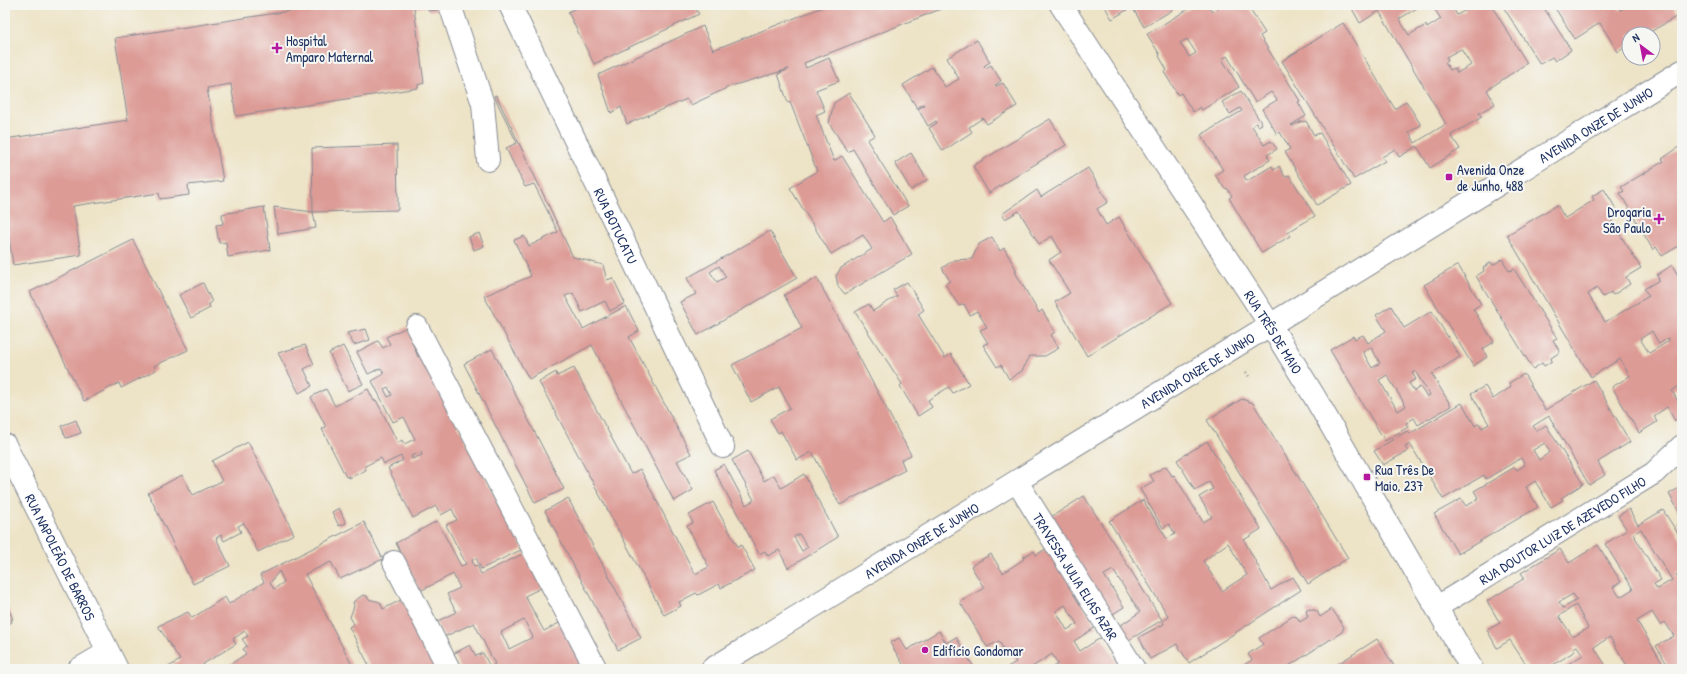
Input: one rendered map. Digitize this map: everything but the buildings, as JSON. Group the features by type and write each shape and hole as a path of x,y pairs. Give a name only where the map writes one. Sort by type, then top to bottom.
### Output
{"street":[{"path":"450,5 483,104 488,160"},
{"name":"RUA BOTUCATU","path":"510,5 723,447"},
{"name":"RUA TRÊS DE MAIO","path":"1061,5 1271,326 1472,669"},
{"name":"AVENIDA ONZE DE JUNHO","path":"712,669 1271,326 1682,71"},
{"path":"417,327 596,669"},
{"name":"RUA NAPOLEÃO DE BARROS","path":"5,445 112,660"},
{"name":"RUA DOUTOR LUIZ DE AZEVEDO FILHO","path":"1436,608 1654,473 1682,446"},
{"name":"TRAVESSA JULIA ELIAS AZAR","path":"1017,482 1134,669"},
{"path":"394,562 449,669"},
{"path":"79,669 112,660"}],"path":[{"path":"1246,371 1250,378"}],"place":[{"name":"Hospital Amparo Maternal","path":"277,48"},
{"name":"Avenida Onze de Junho, 488","path":"1449,177"},
{"name":"Drogaria São Paulo","path":"1659,219"},
{"name":"Rua Três De Maio, 237","path":"1367,477"},
{"name":"Edifício Gondomar","path":"925,650"}]}
